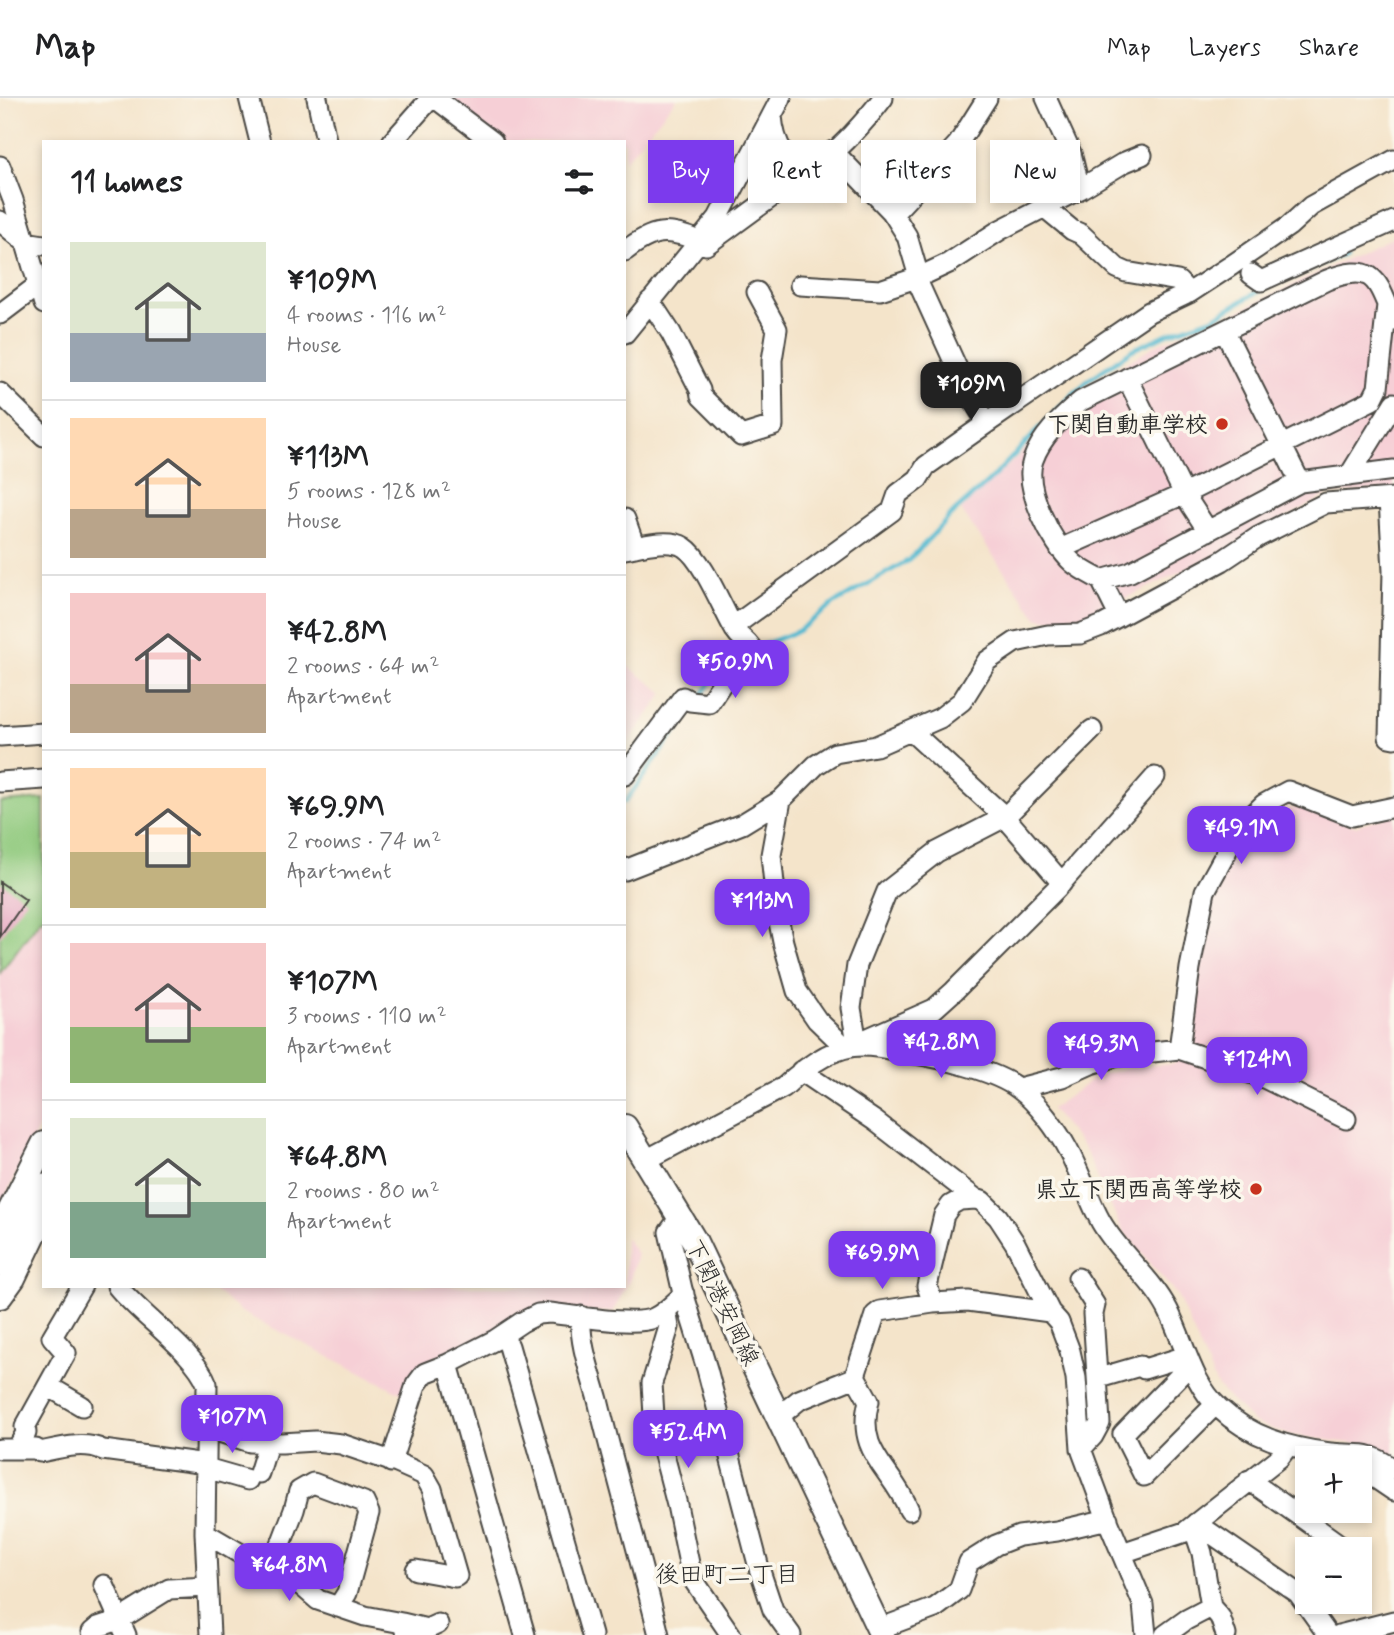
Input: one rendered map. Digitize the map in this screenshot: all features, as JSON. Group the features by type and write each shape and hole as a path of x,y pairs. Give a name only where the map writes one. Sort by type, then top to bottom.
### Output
{"main road":[{"name":"下関港安岡線","path":"626,1130 706,1265 778,1417 887,1630"},
{"path":"0,1231 42,1148"},
{"path":"0,1296 13,1278 42,1217"}],"street":[{"path":"249,98 260,140"},
{"path":"317,98 327,140"},
{"path":"394,140 433,98 490,140"},
{"path":"626,332 718,218 782,98"},
{"path":"845,140 859,128 883,98"},
{"path":"893,214 958,144 987,98"},
{"path":"1046,98 1065,140"},
{"path":"772,117 776,140"},
{"path":"1080,189 1142,155"},
{"path":"918,479 926,466 1149,312 1189,293 1289,226 1311,206 1394,160"},
{"path":"0,166 34,244 41,295 0,314"},
{"path":"847,175 893,214 907,236 917,277 967,390 987,423"},
{"path":"682,262 763,203"},
{"path":"800,285 880,290 949,263 1000,230 1052,203"},
{"path":"1044,207 1081,234 1117,268 1178,281 1189,293"},
{"path":"0,220 34,244"},
{"path":"1251,274 1261,281 1394,221"},
{"path":"626,250 662,231 676,231 699,241"},
{"path":"1060,549 1184,494 1375,396 1390,313 1375,280 1366,274 1347,272 1327,280 1081,401 1056,423 1032,461 1031,487 1042,516 1060,549 1073,564 1101,580 1119,616"},
{"path":"650,301 671,333 701,396 741,436 773,426 772,360 777,329 757,292"},
{"path":"1225,332 1300,482"},
{"path":"1127,378 1184,494 1208,531"},
{"path":"734,626 892,511 898,494 918,479 935,473 1053,387 1049,381"},
{"path":"0,393 42,434"},
{"path":"1349,476 1394,402"},
{"path":"1101,580 1130,572 1300,482 1394,470"},
{"path":"626,870 742,824 781,800 816,765 835,752 876,747 940,718 962,701 987,661 1015,642 1048,635 1080,634 1119,616 1222,561 1258,537 1326,503 1391,499 1393,571 1389,737 1394,738"},
{"path":"626,525 630,548 672,543 683,546 692,554 736,631 755,655 734,665 699,702 683,697 626,774"},
{"path":"1091,730 1005,817 937,852 887,891 856,965 851,1008 856,1037 866,1039 934,1009 1062,883 1155,777"},
{"path":"912,732 1005,817 1062,883"},
{"path":"0,736 42,733"},
{"path":"0,782 42,779"},
{"path":"1179,1049 1190,968 1205,891 1226,853 1232,835 1264,804 1288,791 1352,816 1394,807"},
{"path":"781,800 771,855 783,942 797,991 817,1020 846,1048"},
{"path":"646,1160 784,1087 801,1071 846,1048 871,1046 961,1064 1019,1088 1057,1132 1069,1152 1085,1191 1115,1244 1139,1268 1165,1303 1188,1361 1216,1405 1237,1423 1265,1439 1295,1447"},
{"path":"1019,1088 1062,1077 1118,1056 1179,1049 1262,1077 1346,1119"},
{"path":"801,1071 875,1121 982,1201 998,1217 1015,1243 1050,1312 1059,1322 1072,1359 1082,1432 1081,1449 1143,1604 1146,1635"},
{"path":"0,1267 42,1188"},
{"path":"933,1303 927,1286 944,1215 955,1202 976,1199"},
{"path":"680,1217 669,1232 684,1294 707,1369 758,1568 773,1609 791,1635"},
{"path":"1078,1278 1095,1305 1093,1314 1100,1423 1081,1449"},
{"path":"8,1449 26,1433 25,1427 66,1353 52,1337 81,1288"},
{"path":"119,1288 200,1369 208,1390 205,1533 207,1587 214,1633"},
{"path":"391,1462 418,1380 425,1373 448,1364 538,1314 638,1321 654,1318 684,1294"},
{"path":"778,1417 799,1401 855,1376 875,1315 880,1311 968,1301 1050,1312"},
{"path":"666,1310 669,1326 652,1383 654,1416 692,1578 732,1635"},
{"path":"581,1316 584,1342 598,1401 660,1635"},
{"path":"503,1335 509,1346 592,1635"},
{"path":"1098,1378 1140,1366 1144,1369 1188,1361"},
{"path":"1188,1361 1123,1434 1144,1476 1216,1405"},
{"path":"448,1364 525,1635"},
{"path":"855,1376 869,1401 865,1420 870,1448 902,1494 909,1510"},
{"path":"48,1386 82,1406"},
{"path":"207,1428 250,1442 268,1444 315,1441 341,1444 417,1472 428,1480 432,1489 457,1576 416,1570"},
{"path":"8,1449 36,1449 40,1452 95,1446 103,1450 206,1466 253,1477 268,1444"},
{"path":"1122,1553 1185,1532 1279,1458 1288,1446"},
{"path":"1372,1457 1394,1469"},
{"path":"1372,1476 1394,1491"},
{"path":"1249,1480 1329,1537"},
{"path":"273,1565 299,1491 313,1483 364,1502 369,1513 347,1594 338,1607"},
{"path":"887,1630 935,1608 959,1590 969,1562 1011,1538 1070,1529 1108,1519"},
{"path":"1195,1525 1211,1607 1220,1617 1226,1635"},
{"path":"1195,1525 1298,1593 1327,1635"},
{"path":"205,1533 241,1554 280,1567 313,1598 405,1629 427,1629 438,1624"},
{"path":"104,1585 123,1627"},
{"path":"92,1632 98,1627 123,1627 169,1590 207,1587"},
{"path":"1165,1635 1211,1607"},
{"path":"1339,1635 1394,1621"}],"shaded area":[{"path":"445,98 677,98 626,160 626,140 498,140"},
{"name":"下関自動車学校","path":"1394,236 1394,489 1329,494 1221,553 1076,622 1037,618 961,510 1077,395 1106,375 1159,343 1226,317"},
{"path":"626,665 664,693 626,746"},
{"path":"1301,808 1355,826 1394,814 1394,1461 1372,1446 1289,1435 1253,1422 1217,1386 1177,1295 1122,1230 1084,1148 1051,1109 1099,1075 1131,1067 1175,1064 1190,968 1226,853 1272,809"},
{"path":"42,918 42,1121 0,1207 0,973"},
{"path":"626,1238 637,1254 626,1287"},
{"path":"211,1288 625,1288 613,1312 537,1311 407,1396 241,1312"}],"green space":[{"path":"42,799 42,918 0,973 0,802"}],"building":[{"path":"0,882 26,900 0,937"}],"waterway":[{"path":"1290,278 1343,254"},
{"path":"757,647 798,631 835,603 909,560 955,511 989,481 1091,378 1132,350 1169,333 1213,318 1262,289"},
{"path":"701,696 722,666"},
{"path":"626,801 694,706"}],"place":[{"name":"下関自動車学校","path":"1222,424"},
{"name":"県立下関西高等学校","path":"1256,1189"}],"district":[{"name":"後田町二丁目","path":"727,1574"}]}
